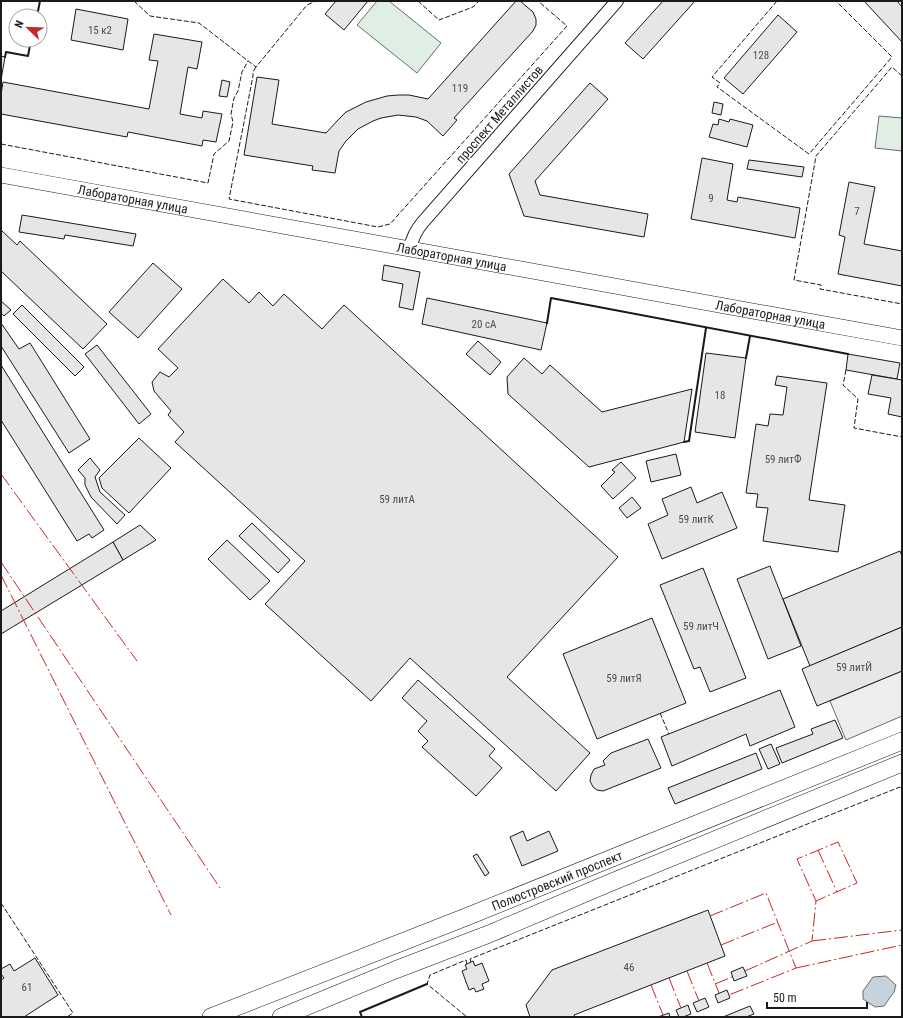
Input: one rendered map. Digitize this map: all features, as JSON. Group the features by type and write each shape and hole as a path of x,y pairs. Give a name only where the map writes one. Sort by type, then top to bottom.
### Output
{"main road":[{"name":"Полюстровский проспект","path":"211,1017 386,949 902,741"},
{"name":"Полюстровский проспект","path":"281,1017 395,970 489,934 902,763"},
{"path":"386,949 395,970"}],"street":[{"name":"проспект Металлистов","path":"410,249 414,235 423,222 617,1"},
{"name":"Лабораторная улица","path":"1,175 902,338"}],"green space":[{"path":"377,1 389,1 441,43 417,73 357,25"},
{"path":"879,116 902,118 902,151 875,148"}],"shaded area":[{"path":"902,671 902,716 846,740 830,701"},
{"path":"886,976 896,985 894,992 884,1006 875,1007 863,999 863,991 873,977"}],"building":[{"path":"336,1 368,1 344,30 325,14"},
{"path":"516,1 520,1 533,12 536,19 536,25 533,31 454,118 457,120 443,136 427,121 416,117 398,115 381,118 358,129 346,141 339,151 335,173 312,170 313,166 244,155 257,77 279,80 272,124 326,133 346,112 366,102 387,96 398,95 409,95 428,99"},
{"path":"663,1 695,1 643,59 625,43"},
{"path":"864,1 897,1 902,7 902,42"},
{"path":"76,9 128,19 123,50 71,40"},
{"path":"778,15 797,32 743,94 724,78"},
{"path":"154,34 202,42 197,69 188,67 180,114 202,118 203,111 222,114 216,142 203,140 202,146 128,132 127,137 1,114 3,82 149,109 158,61 149,60"},
{"path":"1,56 5,57 1,80"},
{"path":"222,80 230,82 227,97 219,96"},
{"path":"590,83 608,99 535,181 540,195 648,214 644,237 524,216 509,174"},
{"path":"714,102 723,104 721,115 712,113"},
{"path":"719,119 729,122 730,119 753,125 747,147 709,137 713,124 718,125"},
{"path":"702,158 733,164 727,200 737,202 738,197 800,208 795,238 691,219"},
{"path":"749,160 804,167 802,177 747,169"},
{"path":"849,182 875,187 864,244 902,251 902,286 838,274 845,237 839,235"},
{"path":"22,215 136,234 133,246 65,235 64,239 19,232"},
{"path":"2,231 17,245 20,241 107,324 83,349 1,271"},
{"path":"153,263 182,289 138,338 109,312"},
{"path":"384,265 420,272 413,310 399,307 403,284 382,280"},
{"path":"223,279 249,303 259,292 273,306 284,294 322,329 344,305 618,557 507,677 590,753 556,791 410,658 371,701 265,604 305,561 175,442 184,432 168,415 171,411 154,391 152,382 160,372 169,377 178,368 158,349"},
{"path":"427,298 547,323 541,350 422,324"},
{"path":"1,301 11,310 4,316 1,313"},
{"path":"22,305 84,367 75,376 13,314"},
{"path":"1,323 19,349 30,343 90,439 69,453 1,346"},
{"path":"478,341 501,362 490,375 466,354"},
{"path":"97,345 151,414 139,424 85,354"},
{"path":"706,353 746,358 735,438 695,432"},
{"path":"848,354 900,363 897,379 846,370"},
{"path":"524,358 542,374 550,365 602,412 692,389 684,442 589,467 508,394 507,377"},
{"path":"1,365 104,530 92,538 89,534 77,541 1,420"},
{"path":"872,375 902,380 902,417 888,414 891,398 868,394"},
{"path":"777,376 827,383 809,500 845,505 838,552 763,541 768,508 756,507 758,494 746,493 756,424 768,426 770,414 783,415 787,387 775,385"},
{"path":"139,438 171,468 129,513 102,488 99,478"},
{"path":"676,454 681,475 651,482 646,461"},
{"path":"90,458 100,470 95,477 100,492 125,515 117,524 91,497 85,485 85,478 78,470"},
{"path":"621,462 636,478 613,499 601,486 615,472 612,470"},
{"path":"691,487 697,503 722,492 737,528 662,559 648,524 668,515 662,499"},
{"path":"632,497 641,508 627,518 619,508"},
{"path":"252,523 290,560 278,573 239,536"},
{"path":"140,525 156,540 123,560 113,542"},
{"path":"227,540 270,581 250,600 208,559"},
{"path":"113,542 123,560 1,634 1,611"},
{"path":"900,551 902,556 902,627 810,666 783,599"},
{"path":"770,566 801,646 768,659 737,579"},
{"path":"703,568 746,678 710,692 700,667 694,669 660,585"},
{"path":"652,618 686,703 597,739 563,654"},
{"path":"902,627 902,671 817,706 802,669"},
{"path":"418,680 495,749 489,756 502,768 476,796 422,747 428,741 418,731 427,721 402,698"},
{"path":"780,690 795,727 750,746 746,734 672,766 661,737"},
{"path":"835,720 843,738 782,763 776,748 813,734 811,729"},
{"path":"648,739 661,768 603,791 597,790 593,787 590,781 594,769 605,765 603,761 611,753"},
{"path":"771,744 780,764 768,769 759,749"},
{"path":"756,753 762,769 675,804 668,788"},
{"path":"523,831 527,841 549,831 558,851 522,866 510,837"},
{"path":"477,854 489,873 485,876 473,856"},
{"path":"708,910 725,956 574,1015 575,1017 530,1017 526,1005 552,970"},
{"path":"35,958 58,995 24,1017 1,1017 1,980 4,978 1,974 1,969 10,964 14,971"},
{"path":"473,961 475,966 482,963 489,981 482,984 484,989 476,992 474,988 469,990 462,971 467,969 465,965"},
{"path":"743,967 747,976 734,981 731,972"},
{"path":"727,990 730,998 718,1003 715,995"},
{"path":"705,998 709,1007 697,1012 693,1003"},
{"path":"688,1005 691,1014 679,1017 676,1010"},
{"path":"750,1006 754,1014 746,1017 723,1017"},
{"path":"669,1013 670,1017 658,1017"}],"fence":[{"path":"134,1 150,16 199,23 256,67 307,5 316,1"},
{"path":"418,1 439,20 473,7 479,1"},
{"path":"256,67 253,72 229,199 378,227 390,224 567,26 538,1"},
{"path":"777,1 712,77 720,83 717,87 809,154 892,57 836,1"},
{"path":"1,144 208,183 214,154 229,141 233,122 231,114 234,98 238,91 242,72 248,61"},
{"path":"902,76 892,67 816,156 794,280 821,285 820,289 902,304"},
{"path":"846,370 843,385 858,399 854,428 902,437"},
{"path":"660,713 669,734"},
{"path":"471,962 470,959 900,787 902,790"},
{"path":"1,903 73,1013 67,1017"},
{"path":"467,964 466,960 430,975 427,984 467,1017"}],"wall":[{"path":"39,8 40,1"},
{"path":"5,57 6,52 28,56 30,48"},
{"path":"547,323 551,298 848,354"},
{"path":"684,442 689,441 706,328"},
{"path":"746,358 750,336"},
{"path":"362,1017 360,1012 427,984"}],"power":[{"path":"1,474 137,661"},
{"path":"1,562 220,888"},
{"path":"1,575 171,915"},
{"path":"745,971 812,941 816,901 857,883 838,842 797,859 816,901"},
{"path":"818,850 837,892"},
{"path":"710,916 766,893 796,968 729,995"},
{"path":"721,945 778,922"},
{"path":"812,941 902,930"},
{"path":"796,968 902,945"},
{"path":"707,963 719,993"},
{"path":"687,971 699,1001"},
{"path":"715,984 732,977"},
{"path":"669,978 681,1008"},
{"path":"651,985 663,1015"}]}
